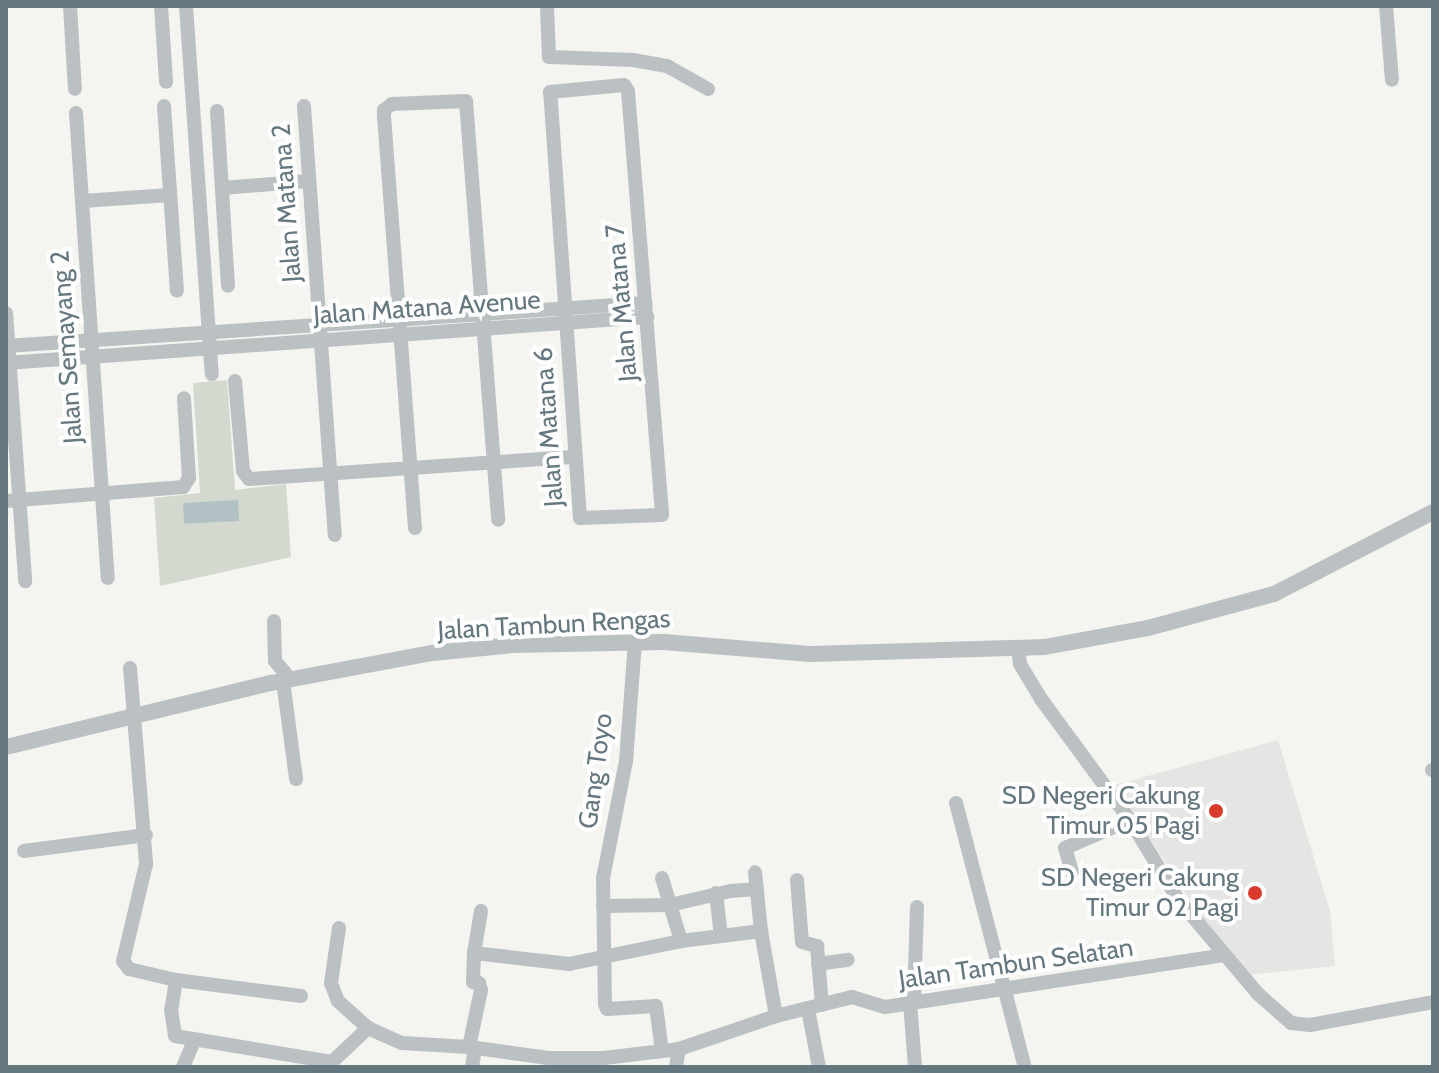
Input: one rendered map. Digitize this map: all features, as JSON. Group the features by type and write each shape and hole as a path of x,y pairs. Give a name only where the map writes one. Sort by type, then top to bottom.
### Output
{"street":[{"path":"70,6 75,89"},
{"path":"161,6 166,82"},
{"path":"186,6 212,374"},
{"path":"547,6 549,57 633,60 667,66 708,89"},
{"path":"1386,6 1392,80"},
{"name":"Jalan Matana 7","path":"550,92 627,87 662,515 580,518"},
{"name":"Jalan Matana 6","path":"550,92 580,518"},
{"path":"415,528 384,110 392,104 466,101 498,520"},
{"path":"164,106 177,291"},
{"name":"Jalan Matana 2","path":"304,106 335,535"},
{"path":"217,111 228,286"},
{"name":"Jalan Semayang 2","path":"76,113 108,578"},
{"path":"222,188 309,181"},
{"path":"82,201 170,195"},
{"name":"Jalan Matana Avenue","path":"209,340 647,310"},
{"path":"6,313 13,501 25,581"},
{"path":"7,346 90,341 209,340"},
{"path":"8,363 91,357 209,340"},
{"path":"235,381 244,477 575,457"},
{"path":"13,501 188,484 184,398"},
{"name":"Jalan Tambun Rengas","path":"6,747 135,723 432,653 513,645 635,654 692,643 810,654 1019,656 1148,628 1274,594 1433,512"},
{"path":"274,621 275,661 287,687 296,779"},
{"name":"Gang Toyo","path":"635,654 626,761 603,878 602,959 607,1009 657,1007 662,1051"},
{"path":"1019,656 1041,699 1130,820 1177,898 1258,994 1295,1026 1433,1002"},
{"path":"130,668 146,864 131,918 123,964 129,969 176,980 301,996"},
{"path":"956,803 1025,1067"},
{"path":"1072,872 1065,848 1130,820"},
{"path":"24,851 146,835"},
{"path":"755,872 761,931 776,1016"},
{"path":"662,878 681,941"},
{"path":"797,880 802,942 816,945 815,1007 819,1067"},
{"path":"603,906 670,905 716,893 757,889"},
{"path":"716,893 721,936"},
{"path":"915,1067 912,1003 917,907"},
{"path":"472,1067 481,990 479,983 473,982 474,953 481,911"},
{"name":"Jalan Tambun Selatan","path":"339,928 331,983 338,1001 368,1028 402,1043 472,1047 548,1058 604,1058 679,1049 776,1016 852,997 883,1007 1224,955"},
{"path":"474,953 539,963 602,959 681,941 761,931"},
{"path":"818,964 848,960"},
{"path":"176,980 171,1010 175,1036 286,1060 333,1064 368,1028"},
{"path":"183,1067 195,1039"},
{"path":"676,1067 679,1049"}],"shaded area":[{"path":"227,380 235,490 286,484 291,557 160,586 154,498 200,493 193,383"},
{"path":"238,500 239,521 184,524 183,503"},
{"path":"1278,740 1330,911 1335,966 1247,975 1219,944 1115,785"}],"place":[{"name":"SD Negeri Cakung Timur 05 Pagi","path":"1216,811"},
{"name":"SD Negeri Cakung Timur 02 Pagi","path":"1255,893"}]}
